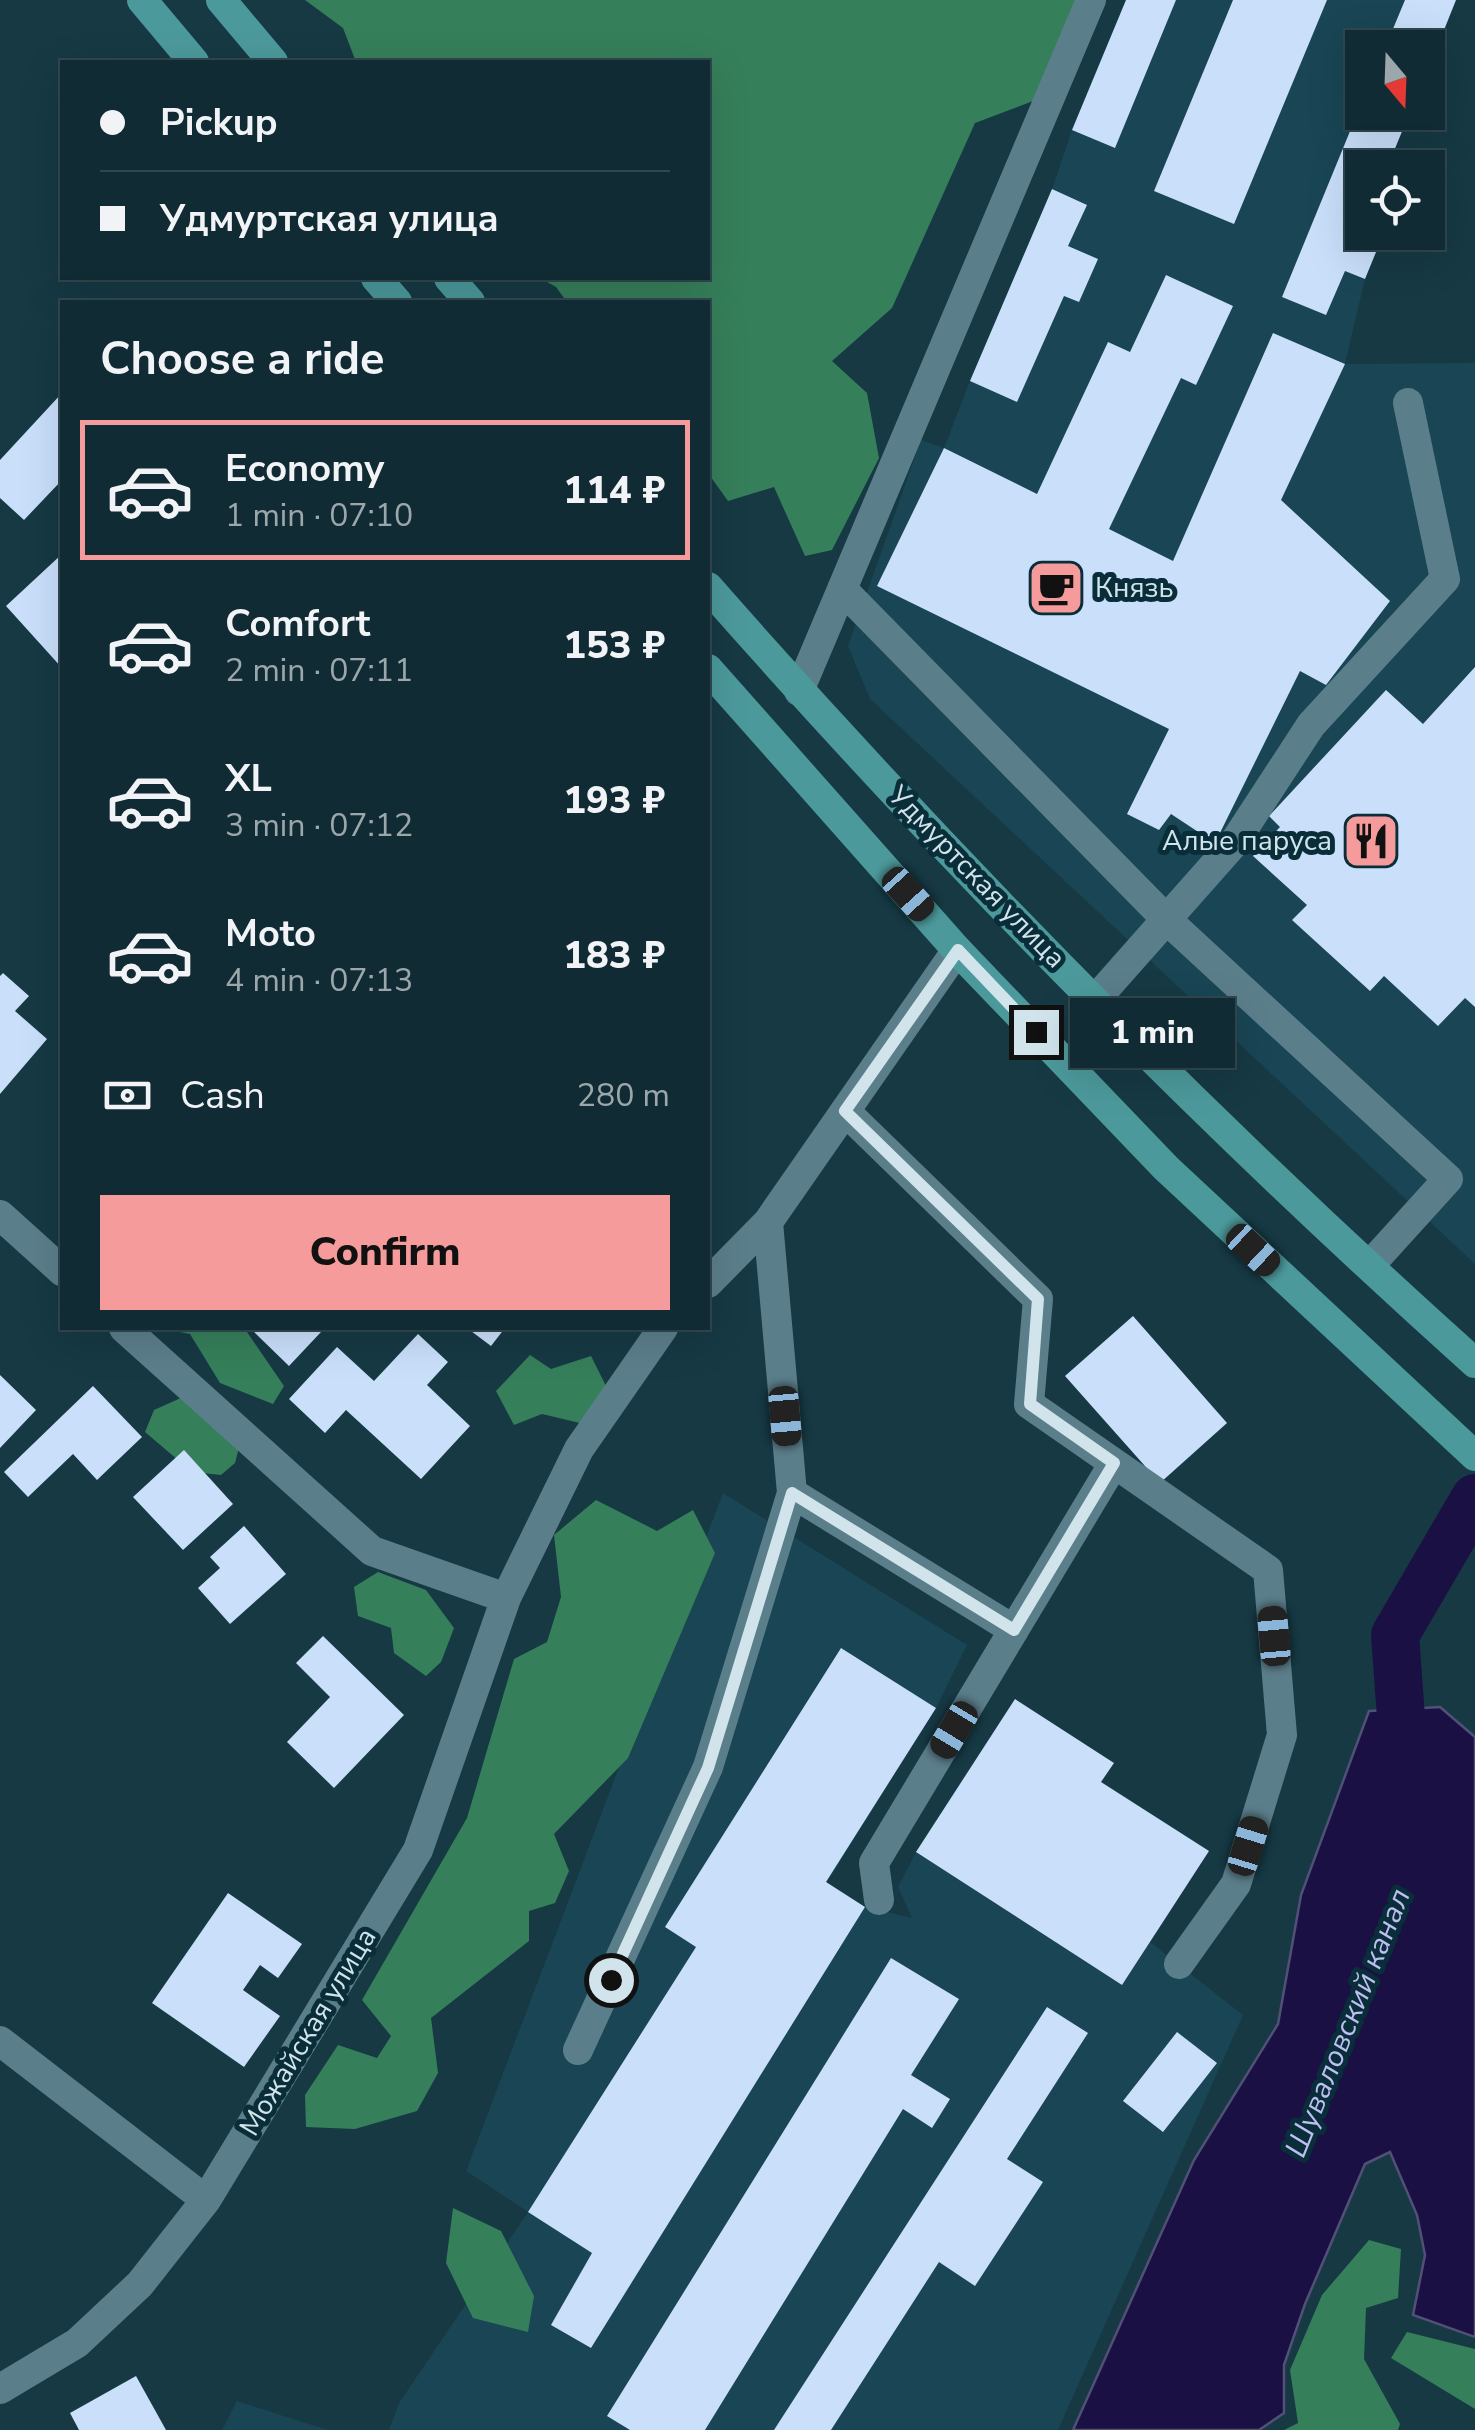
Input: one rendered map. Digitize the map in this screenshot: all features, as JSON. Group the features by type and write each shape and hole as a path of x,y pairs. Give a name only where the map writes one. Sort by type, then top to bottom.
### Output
{"main road":[{"path":"142,0 192,60"},
{"path":"222,0 271,60"},
{"path":"378,280 395,300"},
{"path":"451,280 468,300"},
{"name":"Удмуртская улица","path":"710,589 799,691 1218,1125 1472,1360"},
{"path":"710,671 958,950 1166,1168 1475,1456"}],"street":[{"path":"799,691 1090,0"},
{"path":"1095,1000 1234,843 1311,724 1445,579 1408,403"},
{"path":"842,589 1167,920 1462,1185 1370,1266"},
{"path":"710,1281 768,1222 958,950"},
{"path":"845,1111 1038,1299 1030,1404 1268,1570 1282,1734 1236,1884 1178,1964"},
{"path":"0,1215 60,1270"},
{"path":"578,2050 708,1768 792,1493 768,1222"},
{"path":"126,1330 372,1552 506,1598"},
{"name":"Можайская улица","path":"0,2389 77,2342 140,2284 206,2200 418,1850 506,1598 578,1449 662,1330"},
{"path":"879,1900 874,1863 1114,1463"},
{"path":"792,1493 1014,1630"},
{"path":"0,2041 206,2200"}],"shaded area":[{"path":"1126,0 1456,0 1444,30 1345,30 1345,130 1403,130 1394,150 1345,150 1345,250 1377,250 1365,279 1345,364 1475,363 1475,1264 870,699 848,646 921,440 944,448 1052,189"},
{"path":"723,1493 967,1645 936,1708 827,1882 865,1907 912,1918 898,1887 916,1852 1122,1985 1150,1942 1243,2015 1058,2430 389,2430 399,2403 528,2212 466,2171"},
{"path":"237,2401 315,2426 329,2430 222,2430"}],"green space":[{"path":"305,0 1076,0 1033,101 975,123 892,308 832,361 867,393 879,458 832,550 805,556 774,487 728,501 710,476 710,300 566,300 556,287 544,280 710,280 710,60 355,60 343,28"},
{"path":"169,1330 247,1332 284,1386 273,1404 220,1383 190,1334"},
{"path":"530,1355 551,1369 591,1356 606,1386 580,1423 542,1414 514,1425 496,1391"},
{"path":"183,1397 240,1444 235,1463 221,1475 192,1472 145,1432 154,1410"},
{"path":"596,1500 657,1531 693,1510 715,1553 628,1758 554,1834 569,1871 555,1903 529,1911 529,1941 431,2018 438,2073 417,2111 355,2129 306,2127 305,2095 338,2045 377,2058 391,2036 362,2000 467,1818 514,1659 547,1642 561,1597 554,1535"},
{"path":"378,1572 426,1590 454,1628 441,1662 426,1676 394,1653 391,1628 358,1616 354,1587"},
{"path":"453,2208 501,2231 534,2296 528,2332 473,2318 446,2263"},
{"path":"1369,2240 1401,2249 1398,2298 1366,2308 1364,2359 1400,2424 1398,2430 1284,2430 1298,2423 1290,2370 1322,2295"},
{"path":"1407,2332 1475,2349 1475,2409 1391,2358"}],"water":[{"path":"1440,1707 1475,1737 1475,2337 1413,2315 1425,2255 1417,2215 1390,2152 1365,2164 1305,2304 1284,2365 1284,2413 1259,2430 1073,2430 1194,2160 1278,2024 1301,1895 1369,1711"}],"building":[{"path":"1126,0 1176,0 1115,148 1072,130"},
{"path":"1233,0 1327,0 1234,224 1154,191"},
{"path":"1405,0 1456,0 1444,30 1392,30"},
{"path":"1351,130 1403,130 1394,150 1345,150 1345,250 1377,250 1365,279 1345,271 1326,315 1282,297"},
{"path":"1052,189 1087,205 1068,246 1098,259 1079,302 1064,296 1017,402 970,381"},
{"path":"1166,275 1233,306 1196,385 1181,378 1109,529 1173,561 1273,333 1345,364 1281,500 1390,601 1326,685 1300,671 1215,843 1171,814 1159,830 1127,814 1169,729 877,586 944,448 1037,494 1108,342 1130,352"},
{"path":"60,395 60,482 24,520 0,498 0,460"},
{"path":"60,556 60,666 6,606"},
{"name":"Алые паруса","path":"1475,667 1475,1007 1465,998 1438,1026 1384,976 1370,991 1292,920 1307,905 1253,856 1280,827 1269,816 1386,690 1423,724"},
{"path":"3,973 29,996 15,1011 47,1039 0,1094 0,976"},
{"path":"1133,1316 1227,1423 1160,1483 1065,1376"},
{"path":"252,1330 321,1332 289,1366"},
{"path":"470,1330 503,1330 491,1346"},
{"path":"418,1334 448,1362 427,1385 470,1426 421,1479 346,1410 325,1433 289,1399 337,1347 374,1381"},
{"path":"0,1375 36,1410 0,1448"},
{"path":"93,1386 142,1437 97,1480 73,1454 28,1497 4,1472"},
{"path":"184,1450 233,1504 183,1550 133,1497"},
{"path":"244,1526 286,1574 230,1624 198,1588 220,1568 210,1557"},
{"path":"323,1636 404,1715 334,1788 287,1742 330,1697 296,1663"},
{"path":"841,1648 936,1708 826,1882 865,1907 591,2348 551,2325 592,2253 528,2212 696,1947 665,1927"},
{"path":"1015,1699 1114,1763 1101,1782 1209,1851 1122,1985 916,1852"},
{"path":"228,1893 302,1944 278,1978 260,1965 243,1990 280,2016 244,2067 152,2003"},
{"path":"891,1958 959,1999 911,2075 950,2099 932,2128 903,2109 705,2430 630,2430 607,2416"},
{"path":"1047,2007 1088,2033 1007,2159 1043,2182 975,2286 939,2262 831,2430 774,2430"},
{"path":"1177,2032 1217,2063 1163,2132 1123,2101"},
{"path":"136,2376 166,2430 79,2430 70,2413"}],"waterway":[{"name":"Шуваловский канал","path":"1405,1772 1395,1635 1475,1498"}],"place":[{"name":"Князь","path":"1056,588"},
{"name":"Алые паруса","path":"1371,841"}],"route":[{"path":"611,1980 708,1768 792,1493 1014,1630 1114,1463 1030,1404 1038,1299 845,1111 958,950 1036,1032"}]}
